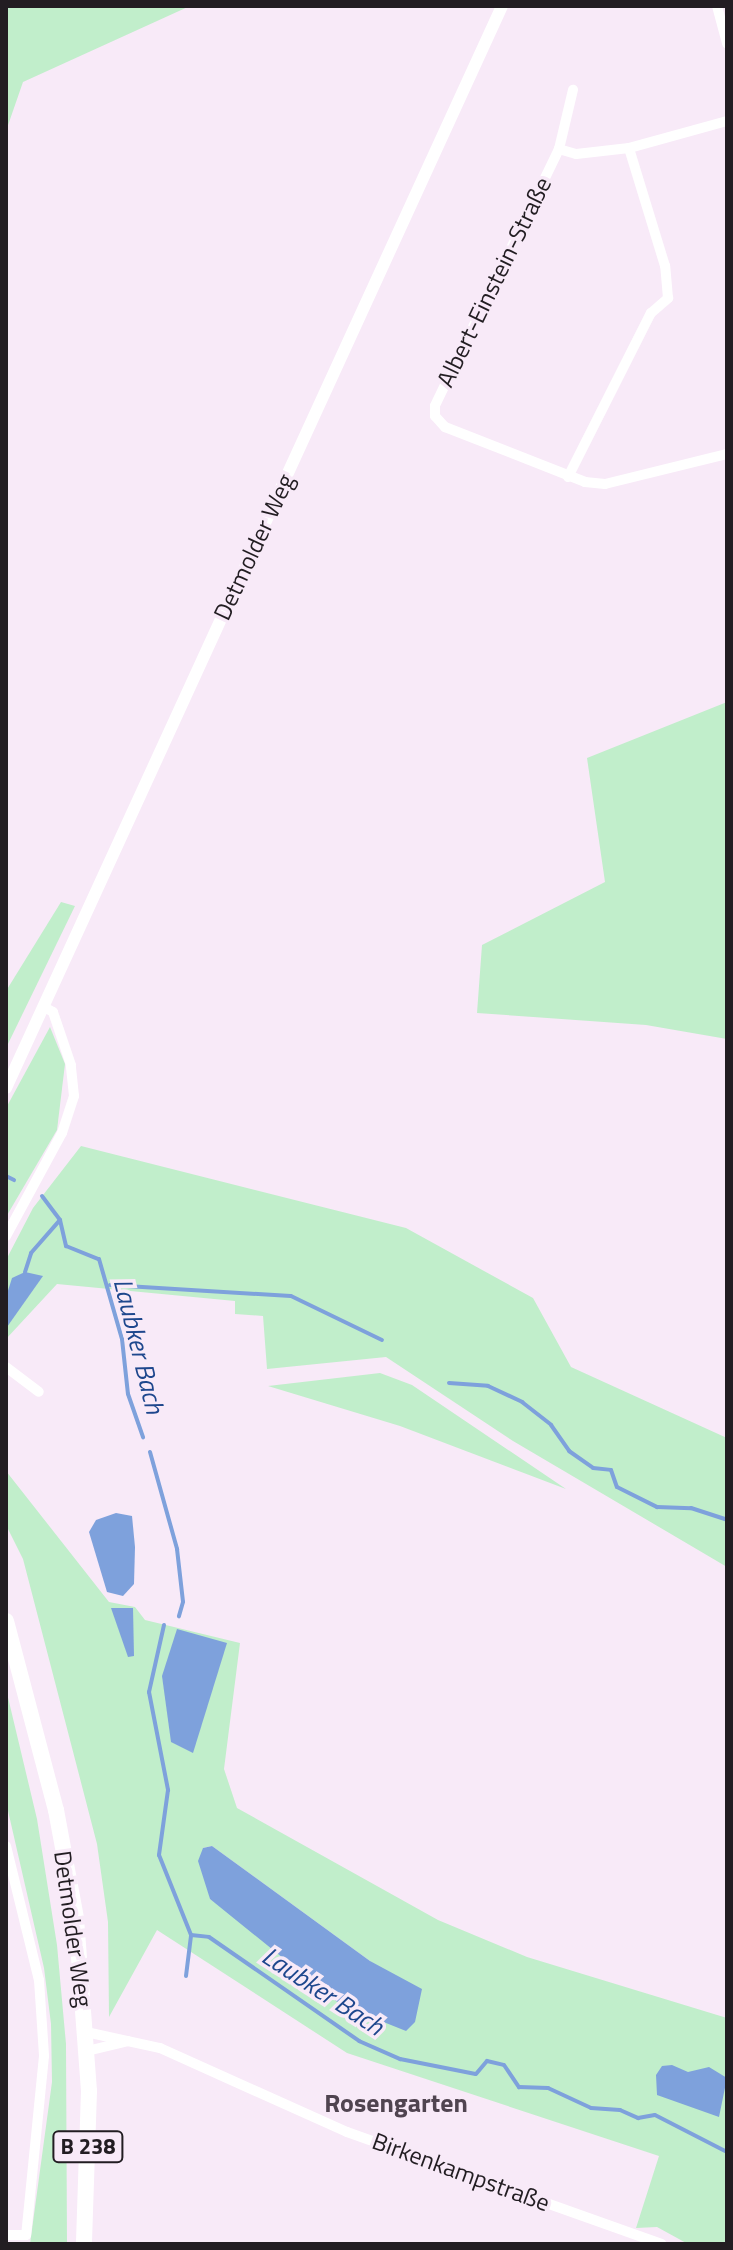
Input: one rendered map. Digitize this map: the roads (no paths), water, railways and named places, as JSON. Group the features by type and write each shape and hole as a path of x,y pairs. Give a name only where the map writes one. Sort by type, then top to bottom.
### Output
{"main road":[{"name":"Detmolder Weg","path":"6,1621 56,1810 76,1918 87,2051 84,2244"}],"street":[{"name":"Detmolder Weg","path":"6,1088 502,6"},
{"path":"717,6 727,44"},
{"name":"Albert-Einstein-Straße","path":"568,477 445,427 435,416 438,396 559,149 573,90"},
{"name":"Albert-Einstein-Straße","path":"559,149 576,154 629,148 727,121"},
{"path":"629,148 665,266 668,298 651,313 568,477 605,484 727,454"},
{"path":"6,1236 62,1133 74,1096 58,1025 53,1012 44,1007"},
{"path":"6,1367 39,1392"},
{"name":"Detmolder Weg","path":"6,1846 39,1980 42,2017 42,2092 26,2235 6,2235"},
{"name":"Birkenkampstraße","path":"86,2032 160,2048 347,2132 662,2244"},
{"name":"Birkenkampstraße","path":"87,2051 128,2041"}],"water":[{"path":"25,1272 43,1276 7,1327 6,1297 12,1278"},
{"path":"116,1513 132,1516 135,1547 134,1584 123,1596 107,1592 89,1532 96,1520"},
{"path":"111,1608 133,1608 134,1656 128,1657"},
{"path":"177,1629 227,1643 193,1753 171,1742 162,1676"},
{"path":"212,1846 370,1961 422,1989 415,2022 406,2031 341,2005 210,1899 198,1861 203,1848"},
{"path":"672,2065 688,2072 709,2067 727,2078 719,2117 657,2095 656,2075 662,2066"}],"waterway":[{"name":"Laubker Bach","path":"6,1176 14,1180"},
{"name":"Laubker Bach","path":"42,1196 60,1220 66,1246 99,1259 122,1339 128,1394 143,1437"},
{"path":"25,1272 31,1253 60,1220"},
{"path":"110,1285 291,1296 382,1340"},
{"path":"449,1383 488,1386 522,1402 551,1425 569,1451 593,1468 611,1470 617,1487 657,1507 691,1508 727,1520"},
{"name":"Laubker Bach","path":"150,1452 177,1549 183,1602 179,1616"},
{"name":"Laubker Bach","path":"164,1625 149,1692 168,1790 159,1855 191,1935 209,1937 359,2041 400,2059 476,2074 487,2061 504,2065 519,2087 548,2088 591,2108 620,2110 638,2118 655,2115 727,2152"},
{"path":"186,1976 191,1936"}],"district":[{"name":"Rosengarten","path":"396,2103"}]}
